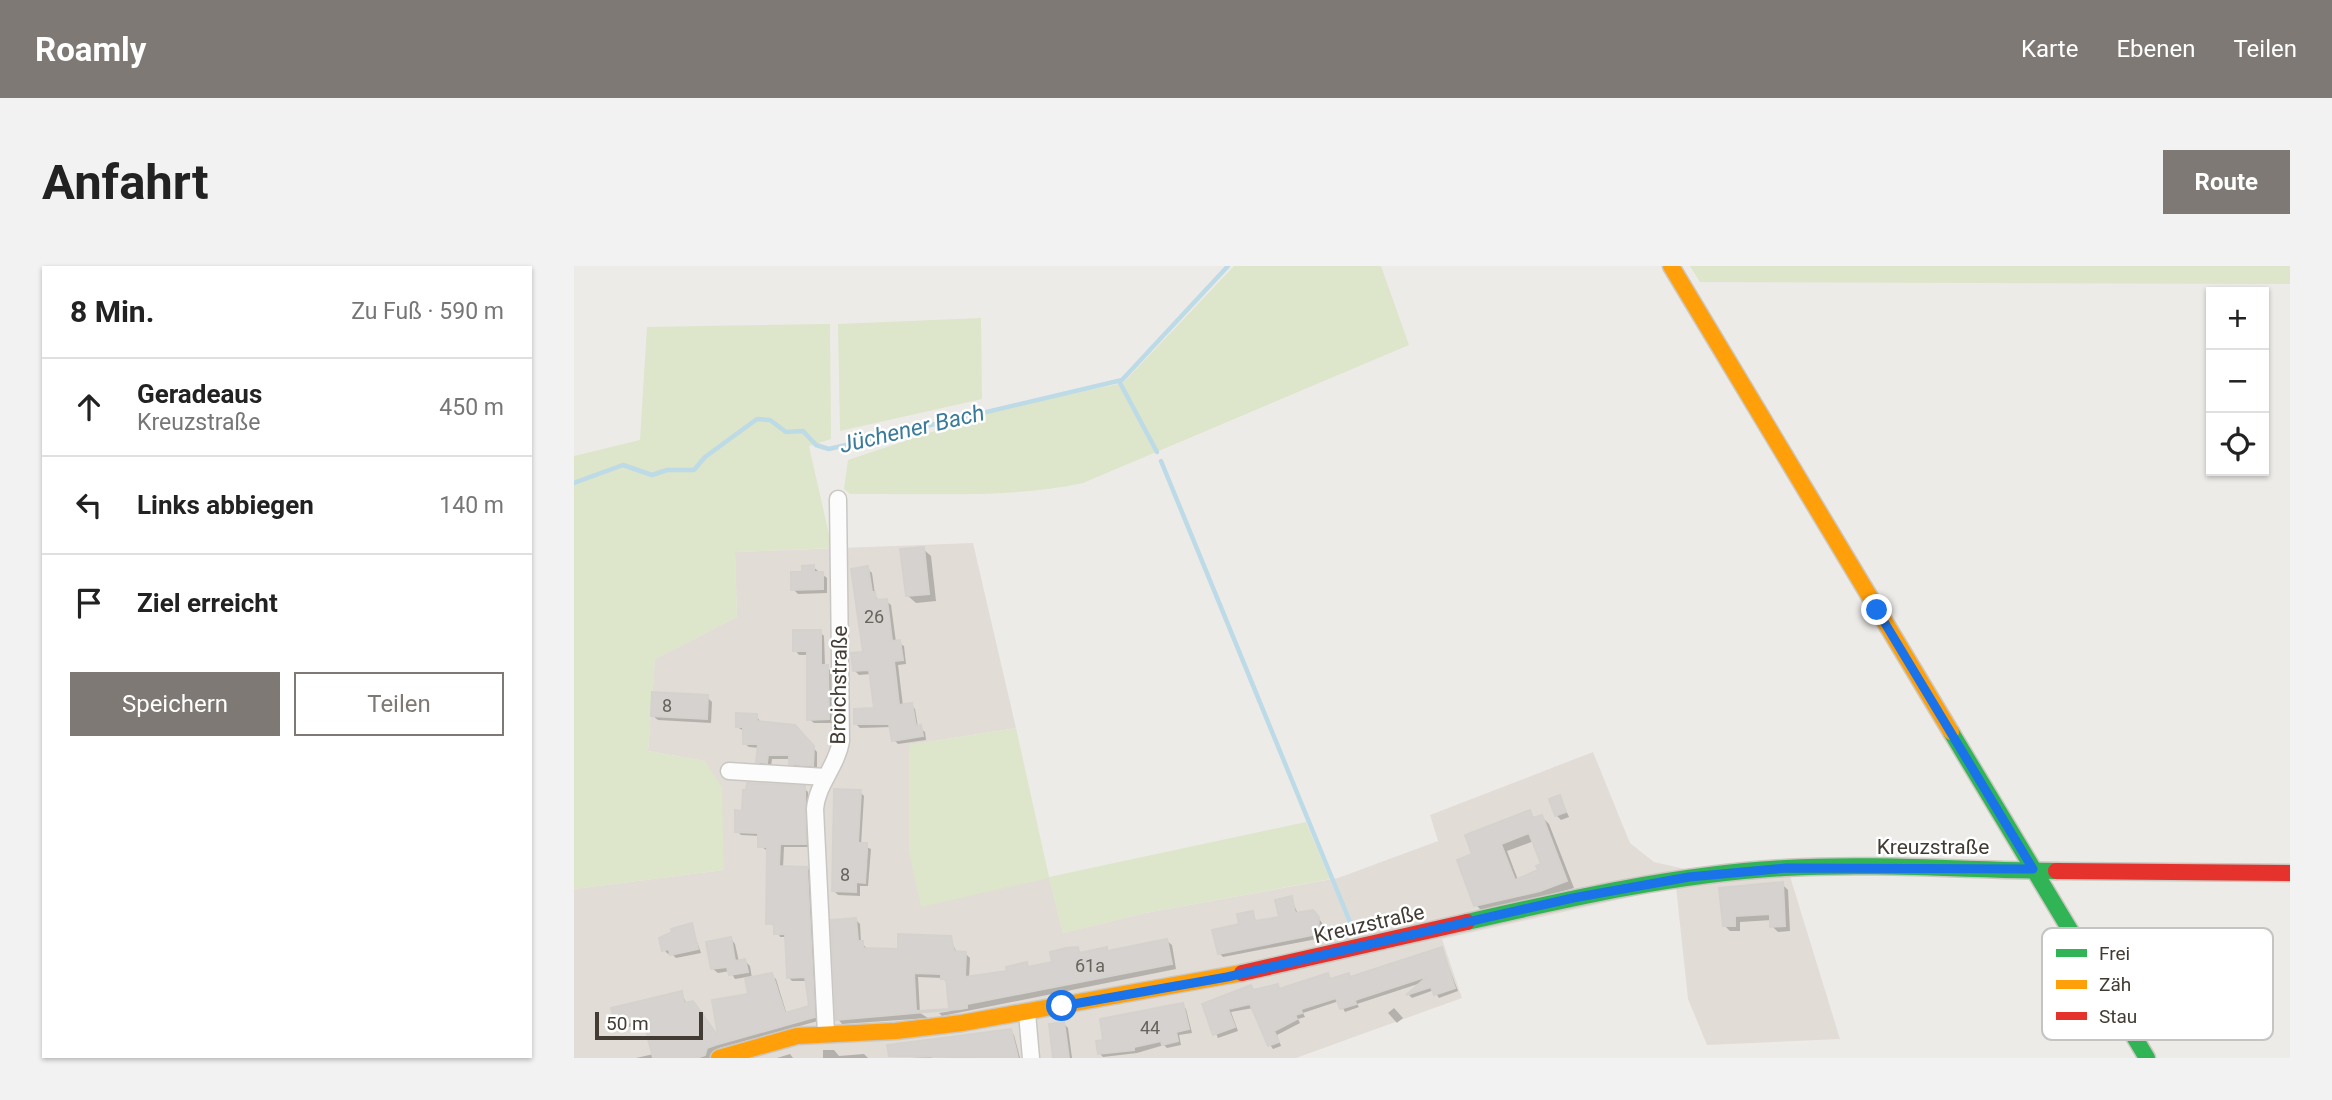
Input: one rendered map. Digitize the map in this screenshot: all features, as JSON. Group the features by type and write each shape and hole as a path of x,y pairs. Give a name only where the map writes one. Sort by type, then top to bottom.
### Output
{"street":[{"path":"1671,266 2069,928"},
{"name":"Broichstraße","path":"826,1033 815,809 826,777 837,759 841,735 838,499"},
{"path":"729,771 826,777"},
{"name":"Kreuzstraße","path":"719,1058 768,1042 826,1033 918,1029 1027,1013 1238,975 1582,896 1668,880 1787,868 2290,873"},
{"path":"1027,1013 1031,1058"},
{"path":"2136,1040 2147,1058"}],"shaded area":[{"path":"973,543 1016,728 909,745 1049,877 1063,933 1145,913 1338,878 1438,841 1430,815 1593,752 1630,843 1654,862 1689,870 1789,873 1840,1039 1707,1045 1688,999 1676,887 1442,939 1462,998 1296,1058 574,1058 574,889 724,870 705,761 648,751 655,659 737,617 735,552"}],"green space":[{"path":"1234,266 1381,266 1409,345 1083,483 1026,491 967,494 850,494 844,489 848,460 1001,409 1123,383"},
{"path":"1690,266 2290,266 2290,284 1700,282"},
{"path":"981,318 982,399 840,431 838,324"},
{"path":"830,324 831,439 809,446 832,548 735,552 737,617 655,659 648,751 705,761 722,787 724,870 574,889 574,456 640,440 647,327"},
{"path":"1016,728 1049,877 1306,822 1330,879 1145,913 1063,933 1049,878 921,907 909,853 909,745"}],"building":[{"path":"924,547 929,594 906,596 900,549"},
{"path":"814,565 814,572 823,572 823,589 791,590 791,572 802,572 802,566"},
{"path":"868,566 876,600 887,599 892,641 900,640 903,660 894,661 899,705 912,703 916,726 921,725 923,736 892,741 889,724 854,724 854,709 874,708 869,670 853,671 851,653 863,652 851,569"},
{"path":"793,630 821,630 821,665 828,665 829,719 807,720 807,651 793,651"},
{"path":"652,692 708,695 707,719 651,716"},
{"path":"736,713 757,714 757,721 795,725 814,746 813,766 789,764 789,755 768,755 767,763 756,762 758,744 743,744 743,727 736,727"},
{"path":"747,783 805,786 806,844 780,844 779,866 807,867 815,1017 715,1045 707,1048 705,1055 697,1058 653,1058 643,1019 616,1026 611,1008 682,991 684,1003 693,1001 718,1036 712,1000 748,994 745,978 772,973 785,1013 809,1006 805,977 787,978 785,934 774,934 774,924 766,924 767,847 758,847 758,833 735,832 735,810 742,811 743,790 746,790"},
{"path":"834,789 861,790 858,843 867,843 867,852 865,883 856,882 856,892 832,891"},
{"path":"1560,795 1566,812 1555,816 1549,799"},
{"path":"1530,810 1533,818 1542,815 1567,881 1540,891 1474,906 1457,860 1472,854 1465,835","holes":["1529,833 1541,864 1536,866 1538,870 1515,880 1501,844"]},
{"path":"1783,882 1785,926 1770,927 1770,914 1735,916 1735,926 1723,926 1719,888"},
{"path":"1292,896 1295,913 1313,910 1319,917 1318,934 1218,954 1212,930 1239,924 1237,914 1253,911 1255,921 1279,917 1275,900"},
{"path":"856,918 858,941 863,941 863,948 898,949 898,934 951,936 954,951 966,952 965,977 1007,971 1006,967 1027,962 1028,967 1052,962 1050,952 1066,948 1078,947 1079,953 1107,947 1107,951 1167,939 1172,964 967,1004 967,1008 836,1020 831,920","holes":["914,973 941,974 941,979 946,979 949,1009 916,1011"]},
{"path":"692,923 698,949 670,955 669,949 662,951 659,938 672,932 671,929"},
{"path":"731,937 735,961 745,959 748,972 729,975 727,967 711,969 706,942"},
{"path":"1442,947 1455,988 1434,995 1431,987 1406,995 1428,976 1355,1000 1356,1004 1340,1009 1336,998 1301,1009 1302,1013 1295,1015 1297,1019 1274,1031 1279,1042 1268,1046 1250,1004 1228,1009 1235,1027 1213,1035 1202,1004 1251,985 1253,990 1278,984 1279,989 1328,973 1330,979 1349,973 1350,977"},
{"path":"1183,1003 1189,1029 1176,1032 1178,1041 1162,1045 1161,1041 1134,1047 1134,1050 1098,1054 1096,1041 1103,1040 1100,1019"},
{"path":"1064,1022 1069,1058 1053,1058 1049,1024"},
{"path":"1011,1029 1018,1058 889,1056 887,1045"}],"waterway":[{"name":"Jüchener Bach","path":"574,483 623,465 652,475 667,470 694,470 705,457 757,419 770,420 786,432 803,431 816,445 829,449 1122,380 1228,266"},
{"path":"1119,381 1157,452"},
{"path":"1161,461 1357,939"}],"traffic: fast":[{"path":"1951,732 2069,928"},
{"path":"1467,922 1625,888 1745,871 1852,866 2056,871"},
{"path":"2136,1040 2147,1058"}],"traffic: slow":[{"path":"1671,266 1951,732"},
{"path":"719,1058 797,1036 896,1031 962,1023 1242,973"}],"traffic: jam":[{"path":"2056,871 2290,873"},
{"path":"1242,973 1467,922"}],"route":[{"path":"1062,1006 1227,977 1573,898 1689,877 1787,868 2033,869 1877,610"}]}
